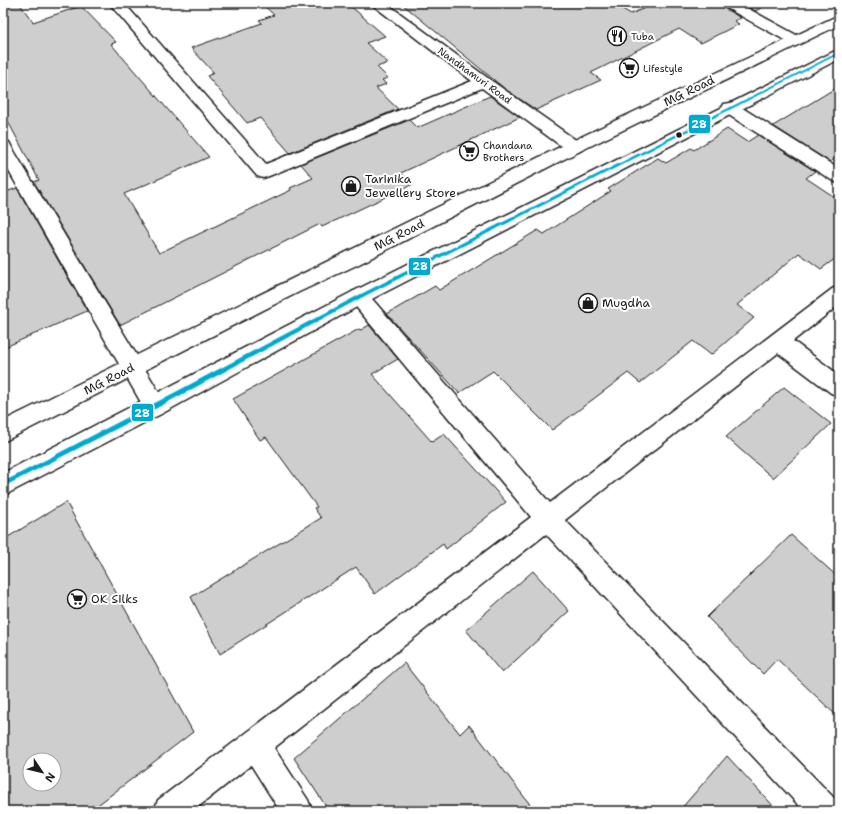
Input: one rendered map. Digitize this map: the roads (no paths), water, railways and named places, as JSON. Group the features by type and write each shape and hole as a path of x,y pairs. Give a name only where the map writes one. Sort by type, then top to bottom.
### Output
{"street":[{"path":"116,3 263,172 483,82"},
{"name":"Nandhamuri Road","path":"377,3 483,82 574,147"},
{"path":"728,3 795,40"},
{"name":"MG Road","path":"3,432 292,286 352,259 574,147 839,19"},
{"path":"3,485 359,297 839,53"},
{"path":"730,108 839,178"},
{"path":"3,146 155,406"},
{"path":"169,811 839,294"},
{"path":"359,297 548,519 825,811"},
{"path":"778,341 839,387"},
{"path":"255,745 297,811"}],"place":[{"name":"Tuba","path":"617,36"},
{"name":"Lifestyle","path":"629,68"},
{"name":"Chandana Brothers","path":"469,151"},
{"name":"Tarinika Jewellery Store","path":"351,186"},
{"name":"Mugdha","path":"588,303"},
{"name":"OK Silks","path":"77,599"}]}
